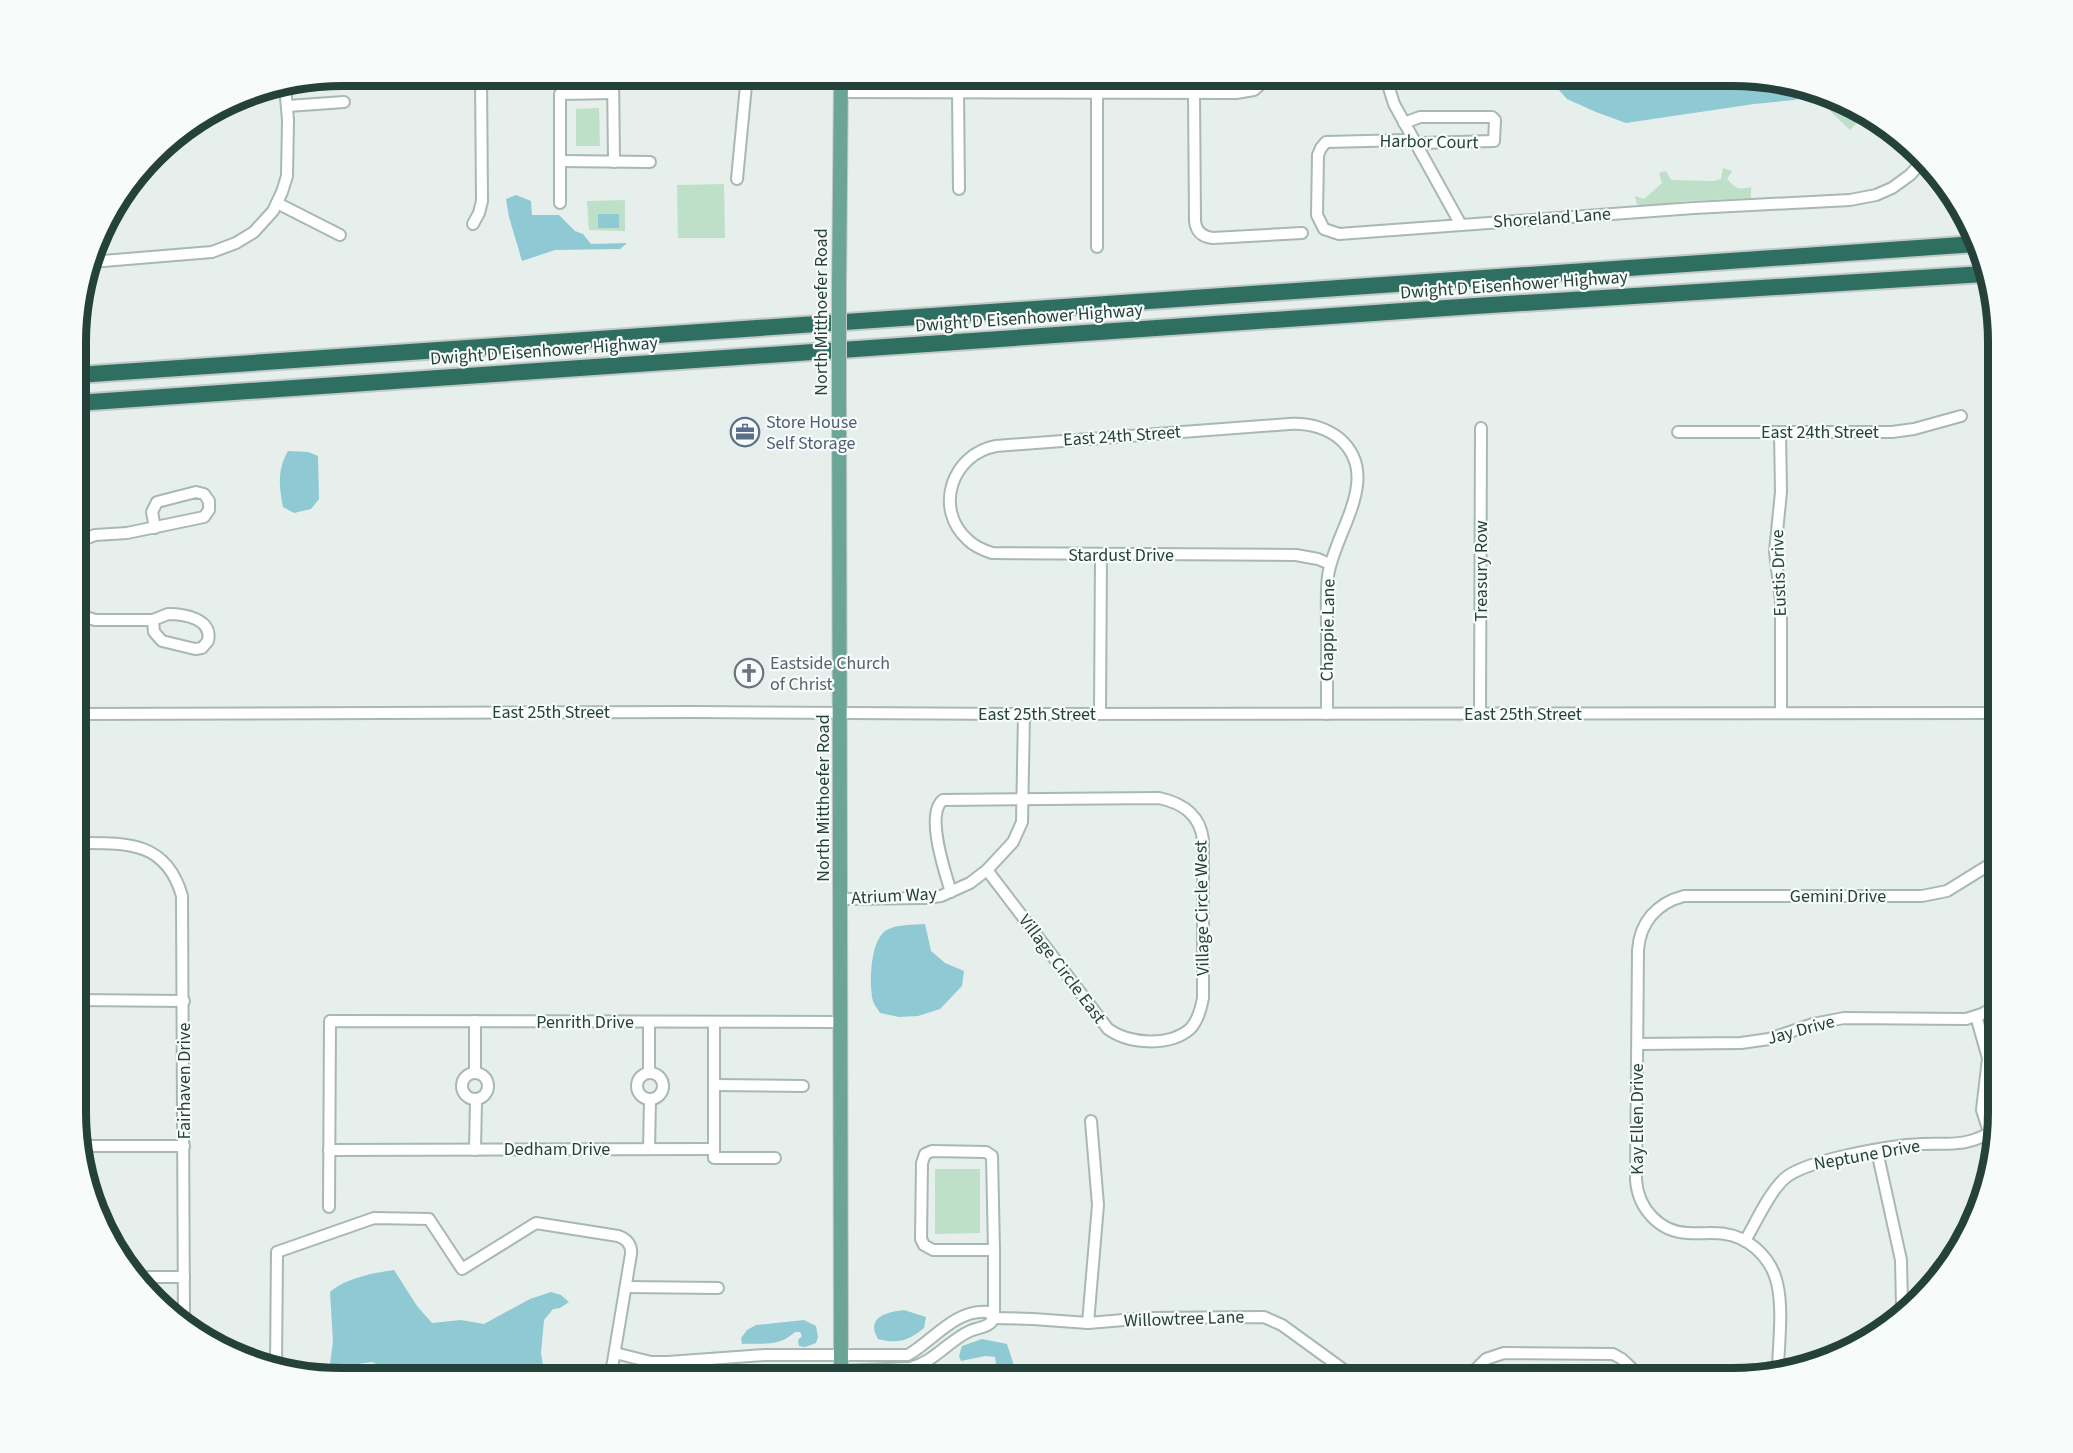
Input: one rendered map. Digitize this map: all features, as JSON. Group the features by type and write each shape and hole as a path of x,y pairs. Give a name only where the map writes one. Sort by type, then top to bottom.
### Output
{"highway":[{"name":"Dwight D Eisenhower Highway","path":"86,374 1968,245"},
{"name":"Dwight D Eisenhower Highway","path":"86,403 1475,306 1979,274"}],"main road":[{"name":"North Mitthoefer Road","path":"841,86 839,290 841,1368"}],"street":[{"path":"472,225 479,213 482,201 481,86"},
{"path":"613,86 614,162"},
{"path":"737,179 746,86"},
{"path":"841,92 1194,93 1246,92 1259,86"},
{"path":"1388,86 1392,100 1404,123 1461,225"},
{"path":"98,261 218,250 254,232 270,214 284,188 288,167 286,92"},
{"path":"958,92 959,189"},
{"path":"560,203 560,94 613,93"},
{"path":"1097,93 1097,247"},
{"path":"1194,93 1195,221 1198,231 1210,238 1302,232"},
{"path":"288,106 344,102"},
{"name":"Harbor Court","path":"1322,146 1331,141 1493,142 1495,120 1492,117 1420,117 1404,123"},
{"name":"Shoreland Lane","path":"1322,146 1318,155 1317,215 1324,229 1339,234 1867,198 1900,183 1917,166"},
{"path":"560,161 650,162"},
{"path":"277,203 340,235"},
{"name":"East 24th Street","path":"1678,432 1892,432 1914,429 1961,416"},
{"name":"East 24th Street","path":"951,492 954,478 964,462 978,451 996,446 1289,424 1318,427"},
{"name":"Chappie Lane","path":"1318,427 1334,434 1345,443 1358,472 1355,496 1330,564 1327,585 1327,714"},
{"name":"Treasury Row","path":"1480,714 1481,428"},
{"name":"Eustis Drive","path":"1780,432 1781,496 1775,552 1781,601 1780,713"},
{"path":"86,538 95,534 155,528 204,517 209,510 209,501 204,494 196,492 157,502 152,512 155,528"},
{"name":"Stardust Drive","path":"951,492 950,505 957,527 968,541 980,548 1001,554 1296,555 1330,564"},
{"path":"1100,714 1101,555"},
{"path":"86,617 95,620 153,620 160,616 176,614 201,621 208,629 208,641 202,648 195,649 162,641 154,632 153,620"},
{"name":"East 25th Street","path":"86,714 1988,713"},
{"name":"Atrium Way","path":"841,899 925,898 951,892 970,883 987,870 1011,845 1019,833 1023,819 1024,714"},
{"name":"Village Circle West","path":"951,892 937,838 937,809 940,802 947,798 1159,798 1176,802 1193,815 1202,831 1203,840 1203,998 1198,1017 1189,1029"},
{"name":"Fairhaven Drive","path":"86,843 126,843 148,851 170,869 182,896 184,1313"},
{"name":"Gemini Drive","path":"1670,900 1696,895 1922,897 1947,891 1988,866"},
{"name":"Village Circle East","path":"987,870 1108,1029 1124,1038 1147,1040 1171,1038 1189,1029"},
{"name":"Kay Ellen Drive","path":"1670,900 1662,904 1649,917 1640,938 1636,1180 1638,1192 1650,1216 1669,1229 1686,1233 1728,1234 1745,1241 1767,1260 1777,1281 1779,1299 1778,1363"},
{"path":"86,1000 184,1000"},
{"name":"Jay Drive","path":"1638,1044 1741,1043 1769,1039 1814,1024 1844,1018 1966,1019 1988,1010"},
{"path":"1976,1016 1988,1058 1982,1107 1987,1126"},
{"name":"Penrith Drive","path":"329,1150 330,1021 841,1022"},
{"path":"475,1021 475,1073"},
{"path":"649,1022 649,1073"},
{"path":"714,1022 714,1149"},
{"path":"475,1073 486,1079 488,1087 485,1095 476,1100 465,1096 461,1088 466,1076 475,1073"},
{"path":"649,1073 657,1075 663,1086 658,1097 650,1100 638,1094 636,1084 640,1076 649,1073"},
{"path":"714,1085 803,1086"},
{"path":"475,1150 476,1100"},
{"path":"649,1149 650,1100"},
{"path":"1088,1323 1098,1205 1091,1121"},
{"name":"Neptune Drive","path":"1745,1241 1777,1187 1793,1171 1815,1163 1877,1150 1904,1145 1956,1144 1986,1134"},
{"path":"88,1146 184,1146"},
{"name":"Dedham Drive","path":"329,1150 714,1149 714,1158 775,1158"},
{"path":"329,1150 329,1207"},
{"path":"1877,1150 1901,1260 1902,1302"},
{"path":"994,1250 933,1250 924,1245 921,1239 922,1163 927,1153 932,1151 986,1152 992,1156 994,1250 994,1318"},
{"path":"276,1359 277,1252 374,1218 429,1219 462,1269 536,1223 618,1236 627,1240 631,1249 612,1366 740,1356 908,1354 910,1368"},
{"path":"146,1277 184,1277"},
{"path":"626,1287 718,1288"},
{"name":"Willowtree Lane","path":"908,1354 966,1314 988,1312 994,1318 1033,1318 1088,1323 1148,1318 1264,1317 1282,1325 1341,1368"},
{"name":"Willowtree Lane","path":"917,1368 960,1337 985,1327 994,1318"},
{"path":"1477,1368 1486,1359 1504,1353 1616,1355 1631,1368"},
{"path":"740,1356 740,1368"}],"green space":[{"path":"1834,107 1860,120 1850,130 1830,111"},
{"path":"599,108 600,146 576,146 576,109"},
{"path":"1723,168 1732,171 1727,179 1735,187 1751,187 1751,198 1685,201 1648,207 1637,204 1635,196 1644,199 1662,183 1659,173 1666,171 1671,180 1714,181 1721,179"},
{"path":"724,184 725,238 678,238 677,185"},
{"path":"625,200 625,231 589,230 587,201"},
{"path":"935,1169 980,1169 980,1233 935,1234"}],"water":[{"path":"1555,86 1748,86 1781,90 1806,97 1626,123 1567,99"},
{"path":"516,195 531,201 532,215 559,215 575,231 583,234 591,244 627,243 620,249 555,250 522,261 506,199"},
{"path":"598,214 619,214 619,228 598,228"},
{"path":"288,451 308,452 318,456 319,499 311,509 294,513 283,507 280,478 284,458"},
{"path":"925,924 931,951 945,963 964,971 962,986 940,1009 918,1016 899,1017 880,1013 873,1001 871,985 873,955 879,938 888,929 904,925"},
{"path":"394,1270 417,1306 432,1323 461,1320 484,1324 530,1299 551,1292 561,1295 569,1302 560,1308 553,1309 544,1320 541,1353 543,1368 385,1368 372,1362 358,1364 353,1368 334,1368 330,1364 333,1342 330,1292 352,1280"},
{"path":"904,1310 926,1317 924,1328 902,1340 878,1339 874,1325 876,1321 885,1314"},
{"path":"804,1320 816,1326 818,1337 816,1343 805,1347 799,1346 798,1340 802,1336 800,1332 795,1332 777,1342 742,1344 741,1338 747,1330 756,1325"},
{"path":"982,1339 1007,1344 1015,1368 997,1368 995,1357 985,1356 961,1361 959,1356 962,1346"}],"place":[{"name":"Store House Self Storage","path":"745,432"},
{"name":"Eastside Church of Christ","path":"749,673"}]}
